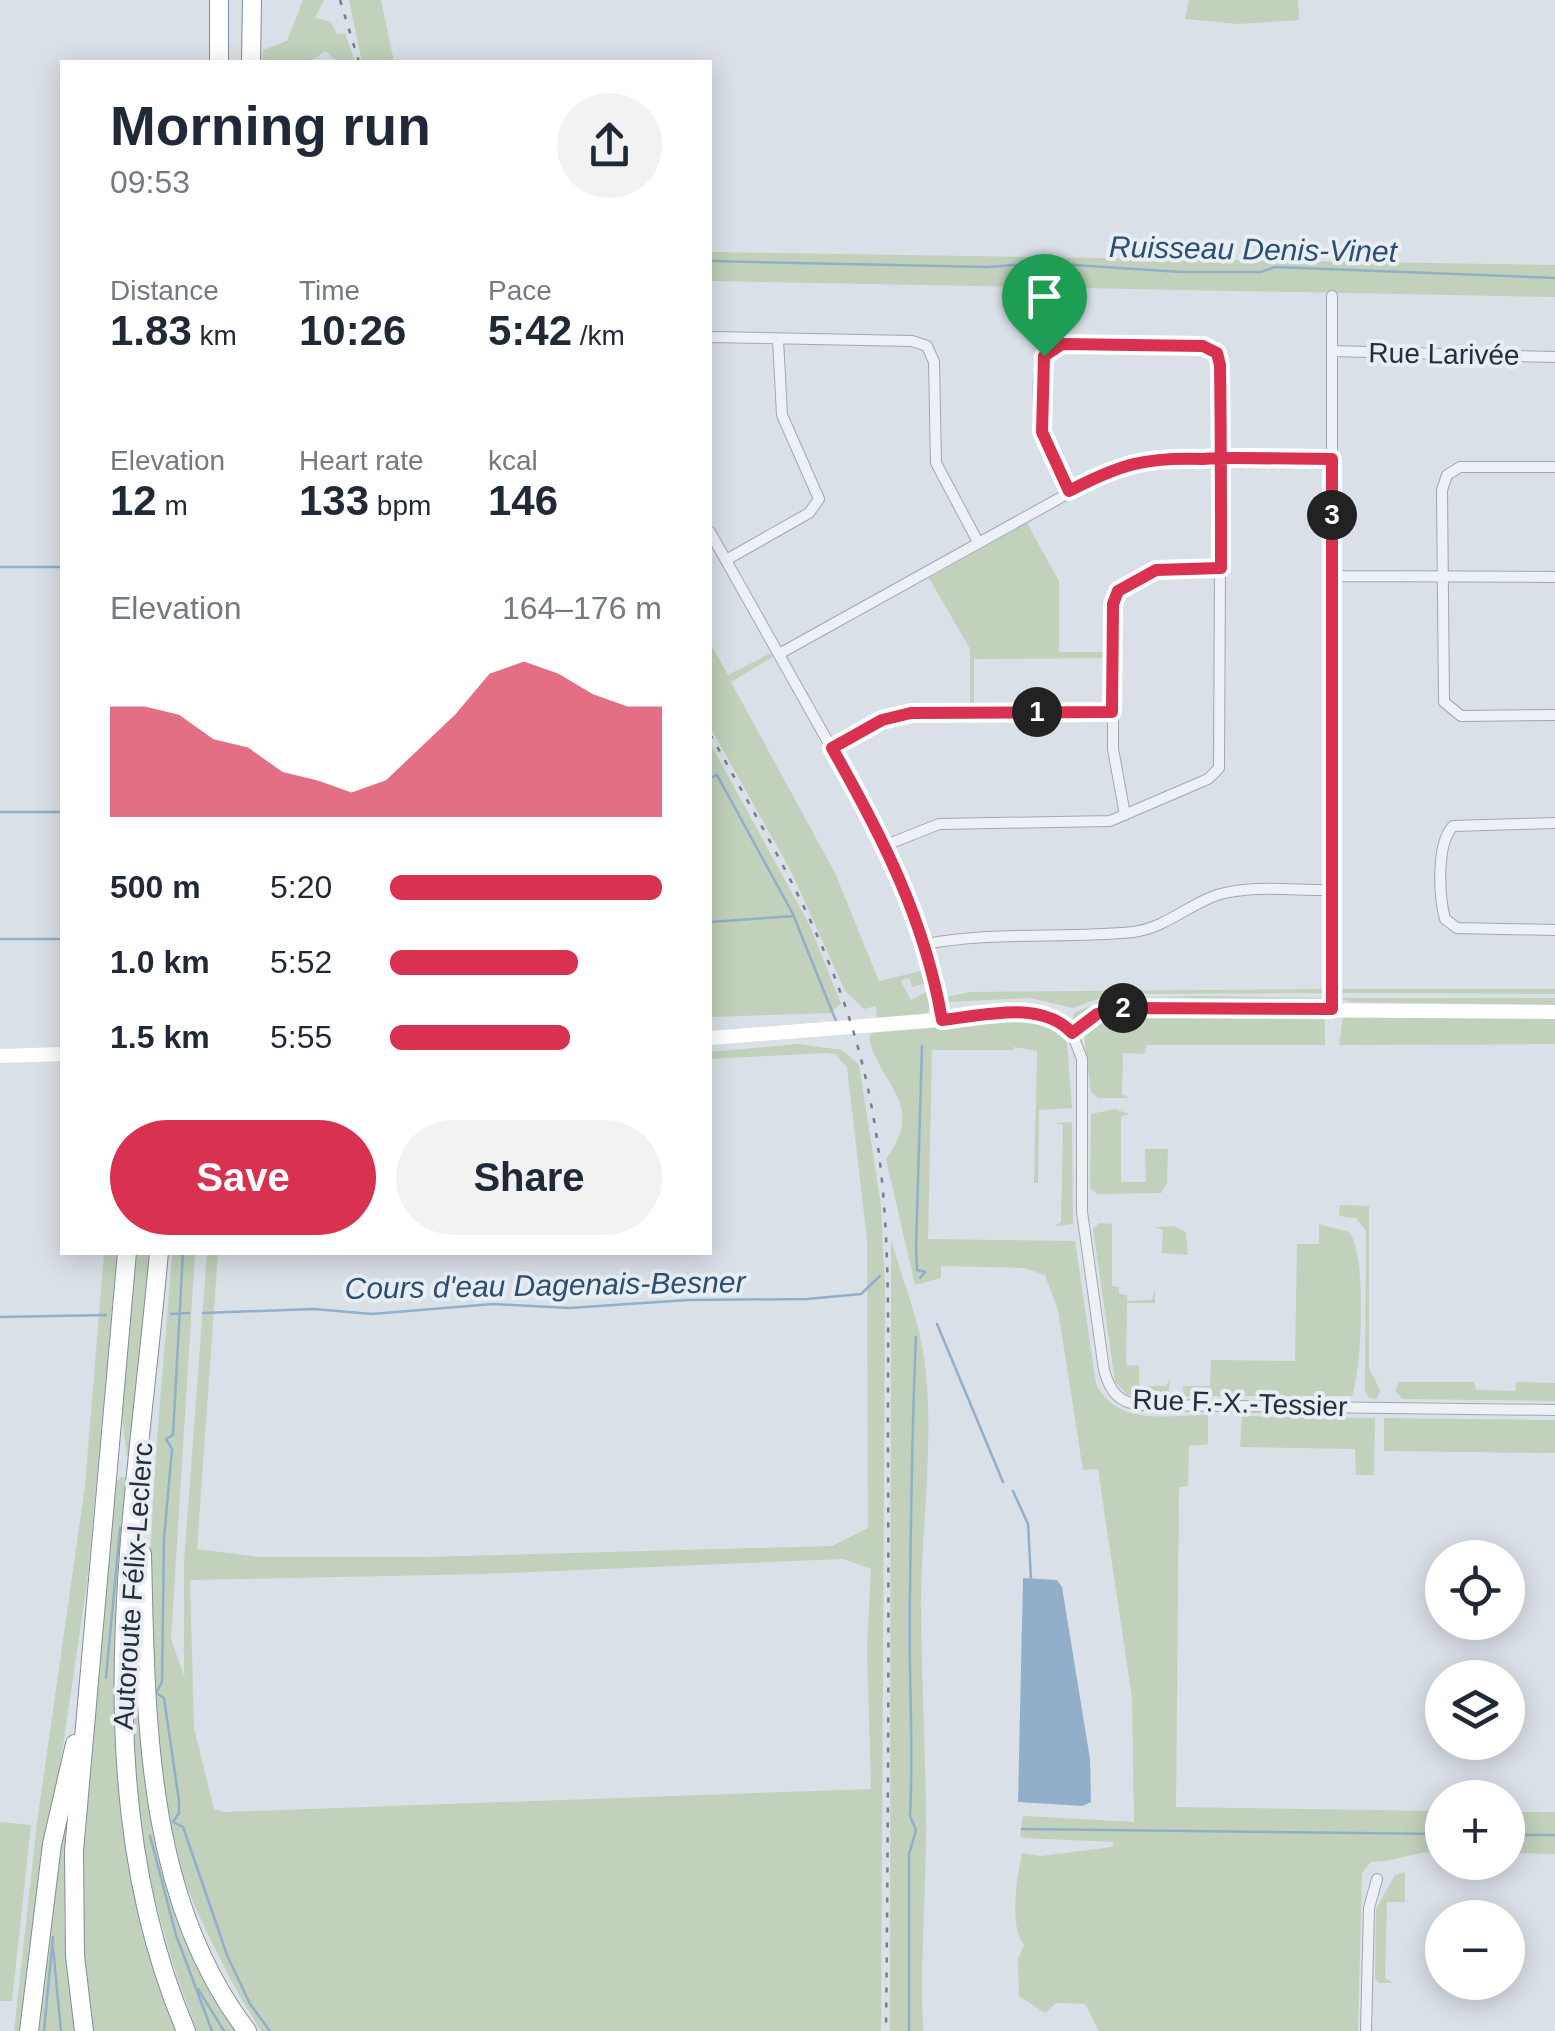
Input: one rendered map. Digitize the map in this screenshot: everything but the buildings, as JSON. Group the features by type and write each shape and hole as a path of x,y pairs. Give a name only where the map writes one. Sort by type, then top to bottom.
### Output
{"highway":[{"path":"219,0 219,60"},
{"path":"251,60 252,0"},
{"name":"Autoroute Félix-Leclerc","path":"84,2031 74,1956 73,1880 128,1255"},
{"name":"Autoroute Félix-Leclerc","path":"159,1255 122,1671 125,1788 147,1915 186,2031"},
{"path":"140,1469 145,1704 160,1816 195,1936 222,1995 247,2031"},
{"path":"29,2031 56,1826 88,1701"}],"street":[{"path":"1332,296 1332,1009"},
{"path":"712,337 912,341 930,349 936,463 978,542"},
{"path":"726,560 809,513 820,498 782,415 778,339"},
{"path":"886,845 947,823 1098,822 1125,816 1208,779 1220,768 1220,362 1212,348 1059,344 1048,350 1043,360 1041,420 1048,451 1069,491"},
{"name":"Rue Larivée","path":"1332,351 1555,356"},
{"path":"779,654 1110,469 1142,459 1332,459"},
{"path":"1555,467 1465,466 1450,472 1442,486 1443,698 1448,709 1461,716 1555,716"},
{"path":"712,536 886,845 926,944 942,1020"},
{"path":"1125,816 1114,762 1112,712 1113,604 1118,591 1156,570 1221,568"},
{"path":"1332,576 1555,576"},
{"path":"832,748 882,720 911,713 1112,712"},
{"path":"1555,823 1453,826 1444,840 1442,881 1443,911 1453,927 1555,930"},
{"path":"926,944 1000,933 1133,932 1156,926 1205,900 1231,892 1332,890"},
{"path":"712,1038 1037,1013 1057,1019 1072,1033 1097,1014 1120,1008 1555,1012"},
{"name":"Rue F.-X.-Tessier","path":"1072,1033 1082,1059 1084,1233 1104,1370 1108,1386 1120,1400 1144,1405 1555,1410"},
{"path":"0,1056 60,1054"},
{"path":"1366,2031 1369,1908 1377,1879"}],"green space":[{"path":"303,0 324,0 315,18 331,22 337,34 345,33 354,60 336,60 325,51 313,60 262,60 263,50 287,41"},
{"path":"349,0 381,0 394,60 362,60"},
{"path":"1189,0 1298,0 1299,20 1239,24 1185,19"},
{"path":"712,252 1555,265 1555,297 712,281"},
{"path":"1027,523 1059,581 1059,652 1106,652 1106,658 974,659 974,706 970,705 970,649 929,578"},
{"path":"712,647 728,675 771,653 773,657 731,682 835,873 879,981 925,970 928,983 912,987 909,978 901,981 911,1000 930,990 932,1004 927,1013 877,1018 876,1006 864,1009 845,991 791,871 712,731"},
{"path":"712,747 810,926 841,1004 830,1013 712,1017"},
{"path":"1326,989 1325,993 1111,994 1073,1008 1030,998 947,1002 946,997 970,992"},
{"path":"1339,989 1555,989 1555,994 1340,993"},
{"path":"1322,998 1109,1002 1072,1021 1074,1013 1106,999"},
{"path":"1342,998 1555,998 1555,1005 1350,1002"},
{"path":"1320,1015 1325,1021 1325,1045 1146,1045 1145,1054 1123,1053 1122,1094 1129,1098 1098,1098 1091,1092 1084,1035 1109,1016"},
{"path":"1343,1016 1555,1019 1555,1044 1339,1045"},
{"path":"1026,1020 1050,1026 1067,1042 1072,1108 1039,1110 1038,1183 1034,1183 1037,1051 1014,1047 932,1050 928,1239 1075,1241 1096,1384 1105,1398 1130,1413 1145,1416 1208,1415 1208,1444 1189,1446 1188,1486 1179,1487 1176,1807 1425,1811 1425,1853 1371,1862 1362,1873 1358,2031 1099,2031 1085,2004 1056,2003 1045,2013 1019,1996 1018,1959 1024,1945 1016,1925 1016,1899 1022,1853 1041,1856 1112,1847 1114,1842 1024,1838 1020,1836 1023,1816 1134,1822 1132,1698 1098,1469 1083,1470 1058,1310 1045,1275 1024,1268 941,1266 941,1278 915,1285 886,1159 897,1140 902,1110 875,1056 869,1039 872,1033"},
{"path":"798,1044 842,1050 859,1065 881,1205 885,1287 881,2031 261,2031 218,1954 182,1875 160,1770 153,1706 150,1576 172,1255 195,1255 171,1639 188,1687 184,1674 184,1562 207,1255 218,1255 197,1549 261,1557 423,1557 832,1546 868,1528 867,1240 847,1067 835,1054 712,1059 712,1052","holes":["843,1559 871,1569 867,1646 871,1789 224,1812 214,1809 194,1728 190,1580 482,1574"]},
{"path":"1115,1109 1129,1114 1121,1117 1121,1182 1146,1182 1145,1149 1168,1149 1167,1183 1161,1193 1098,1194 1090,1189 1091,1114"},
{"path":"1055,1123 1072,1123 1073,1224 1055,1226 1061,1222 1063,1125"},
{"path":"1340,1205 1369,1206 1369,1368 1380,1390 1377,1399 1369,1398 1365,1391 1366,1231 1356,1218 1339,1216"},
{"path":"1099,1223 1112,1224 1112,1286 1119,1287 1119,1294 1127,1295 1127,1301 1152,1300 1155,1288 1155,1303 1127,1303 1126,1360 1127,1366 1139,1365 1139,1386 1166,1386 1170,1379 1169,1392 1162,1398 1128,1395 1115,1382 1093,1229"},
{"path":"1319,1224 1349,1232 1355,1244 1360,1338 1352,1396 1184,1396 1182,1379 1183,1386 1210,1386 1211,1360 1295,1361 1297,1244 1319,1244"},
{"path":"1173,1226 1186,1232 1188,1255 1162,1253 1163,1230 1155,1227"},
{"path":"891,1240 914,1312 927,1387 921,1599 926,1827 923,2031 890,2031"},
{"path":"104,1255 118,1255 87,1583 21,2031 14,2031 37,1823 85,1486"},
{"path":"135,1255 152,1255 133,1448 127,1457 121,1412"},
{"path":"1399,1382 1474,1382 1476,1390 1515,1391 1516,1382 1555,1383 1555,1401 1402,1399 1395,1391"},
{"path":"1242,1416 1375,1418 1374,1475 1356,1475 1355,1449 1240,1447"},
{"path":"1384,1418 1555,1420 1555,1453 1384,1451"},
{"path":"121,1477 128,1478 131,1489 114,1683 119,1793 141,1913 178,2031 92,2031 83,1904 87,1776 110,1522 115,1483"},
{"path":"134,1656 150,1801 238,2031 197,2031 166,1940 137,1800"},
{"path":"1525,1812 1555,1812 1555,1854 1525,1853"},
{"path":"64,1813 68,1814 64,1919 75,2031 34,2031"},
{"path":"0,1822 31,1825 12,2001 0,2001"},
{"path":"1405,1872 1405,1902 1387,1902 1385,1978 1393,1983 1379,1983 1375,1978 1376,1909 1395,1875"}],"water":[{"path":"1023,1578 1057,1580 1062,1587 1090,1759 1091,1802 1083,1806 1018,1802"}],"waterway":[{"name":"Ruisseau Denis-Vinet","path":"712,261 987,267 1043,263 1181,272 1261,272 1275,267 1555,278"},
{"name":"Ruisseau Denis-Vinet","path":"0,567 60,567"},
{"path":"712,777 717,775 794,916 712,922"},
{"path":"0,812 60,812"},
{"path":"794,917 836,1021"},
{"path":"0,939 60,939"},
{"path":"920,1278 925,1272 917,1270 916,1247 922,1046"},
{"path":"183,1255 173,1435 166,1439 172,1449 164,1539 162,1682 156,1693 164,1698 179,1801 179,1813 173,1822 183,1827 227,1955 250,2004 270,2031"},
{"name":"Cours d'eau Dagenais-Besner","path":"203,1313 314,1309 372,1314 493,1304 569,1308 688,1300 807,1299 861,1294 880,1276"},
{"path":"171,1314 189,1313"},
{"path":"0,1317 106,1315"},
{"path":"937,1324 1003,1482"},
{"path":"909,2031 909,1854 916,1830 910,1816 916,1337"},
{"path":"1013,1491 1028,1524 1031,1579"},
{"path":"106,1678 120,1528"},
{"path":"1022,1829 1425,1834"},
{"path":"1525,1835 1555,1835"},
{"path":"150,1836 176,1935 212,2031"},
{"path":"44,2031 53,1937"},
{"path":"53,1948 61,2031"},
{"path":"198,1989 224,2031"}],"railway":[{"path":"340,0 358,60"},
{"path":"712,738 796,890 832,971 860,1055 879,1154 888,1304 886,2031"}],"route":[{"path":"1044,356 1042,432 1069,491 1120,464 1142,459 1163,458 1207,459 1220,458 1236,458 1332,459 1332,1009 1120,1008 1097,1014 1072,1033 1057,1019 1037,1013 942,1020 926,944 911,902 886,845 832,748 882,720 911,713 1112,712 1113,600 1121,587 1156,570 1221,568 1220,458 1220,358 1217,353 1203,346 1062,344 1050,348 1044,356"}]}
